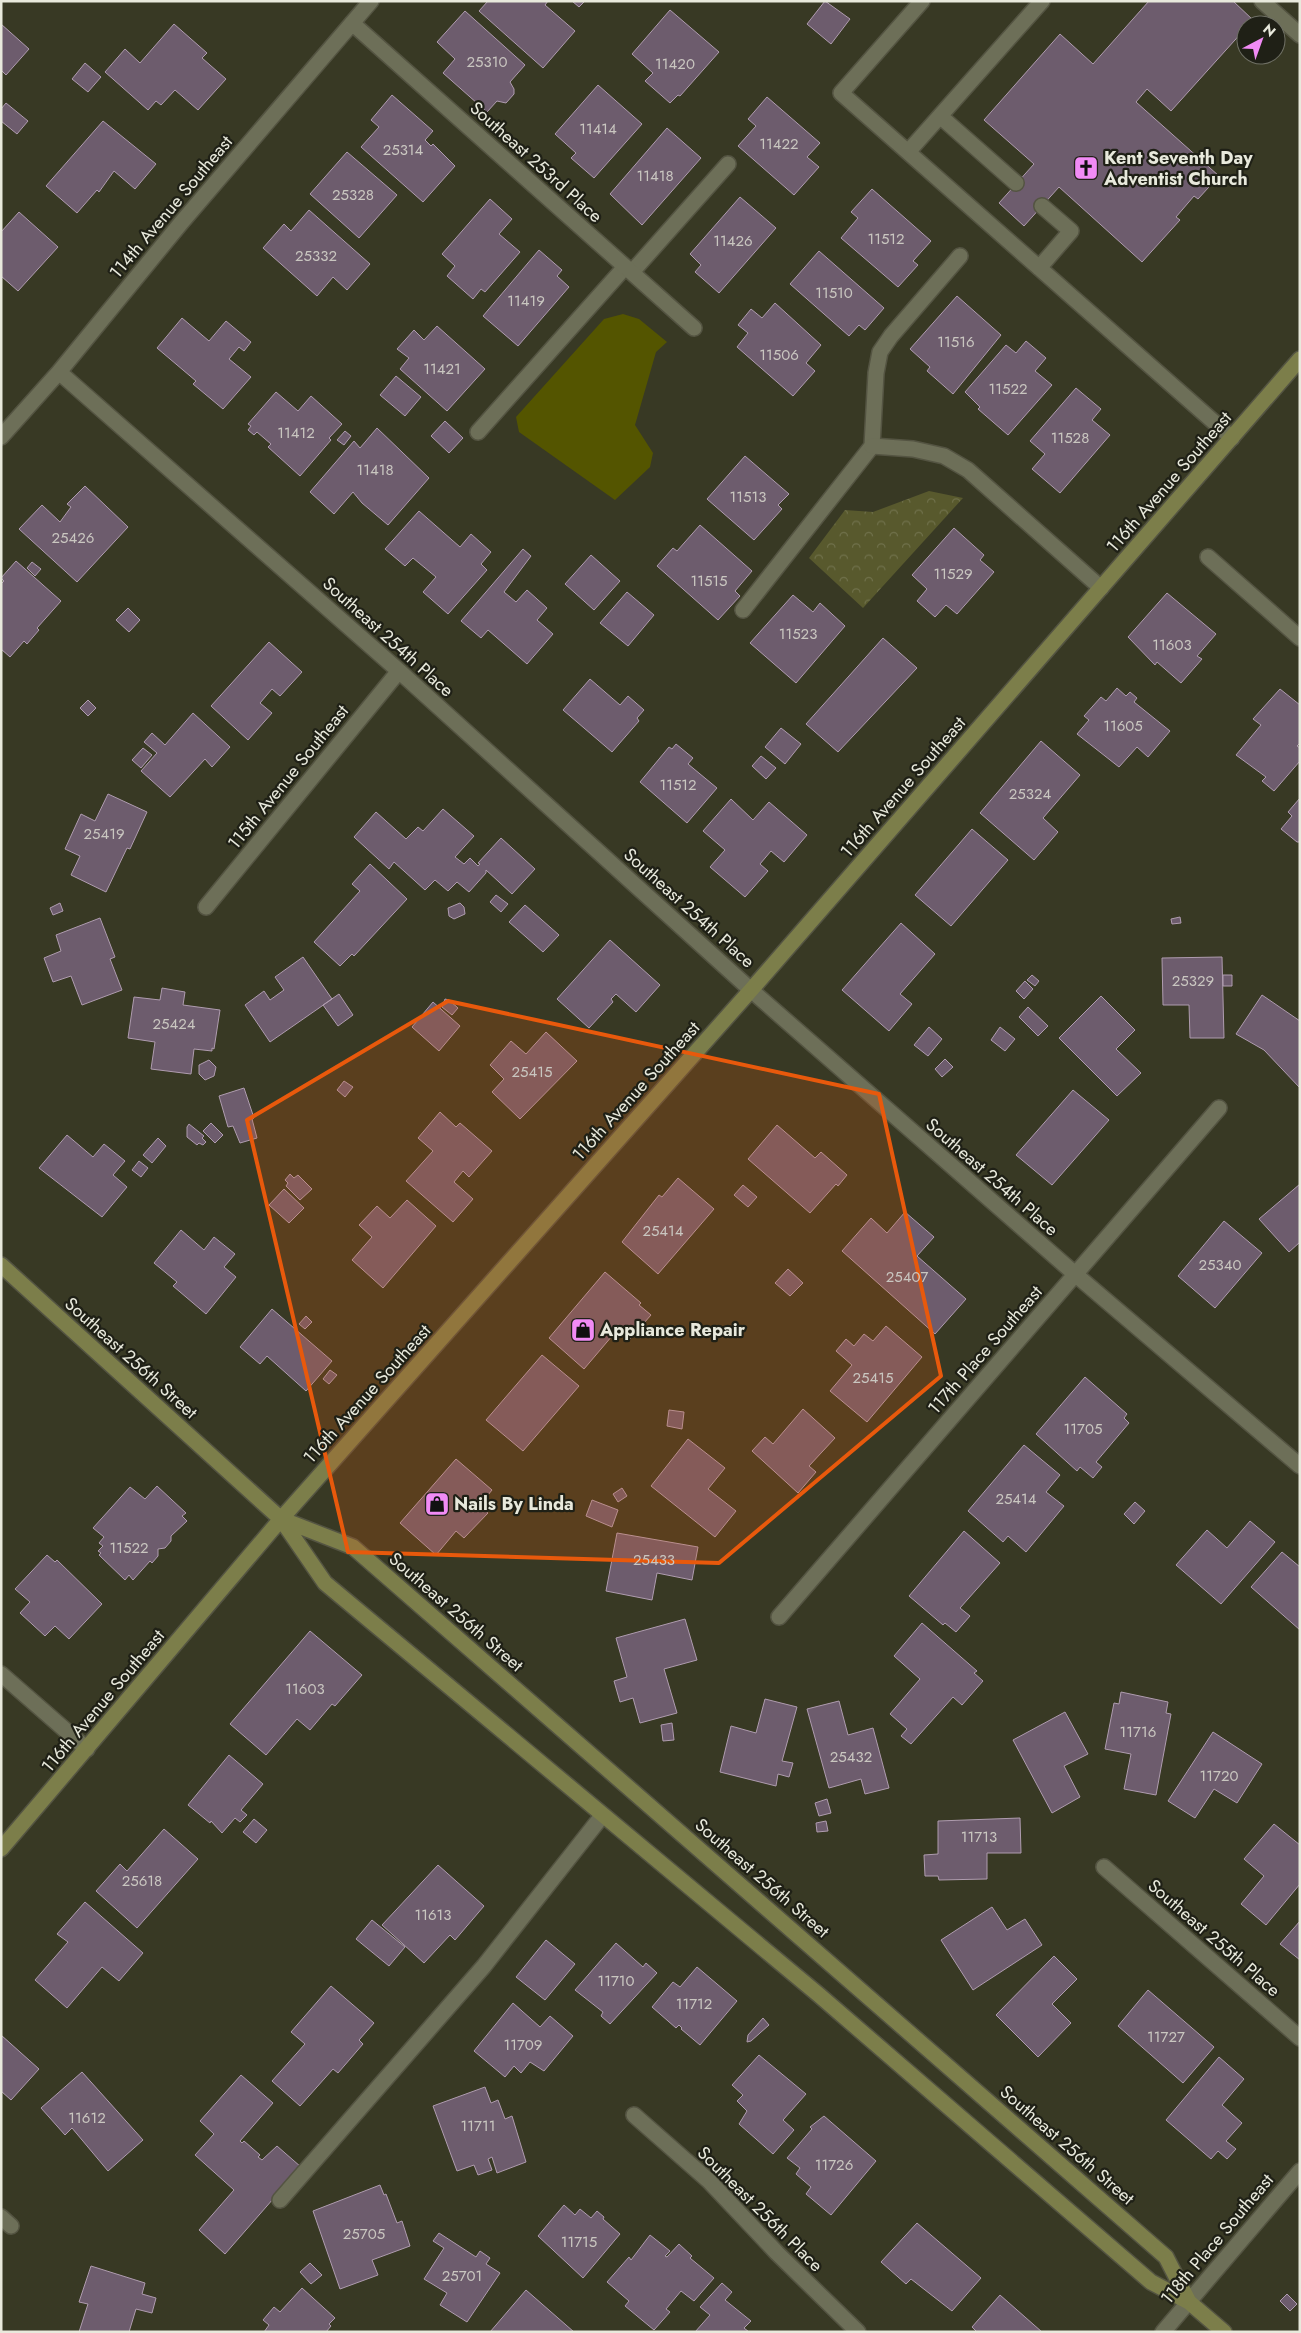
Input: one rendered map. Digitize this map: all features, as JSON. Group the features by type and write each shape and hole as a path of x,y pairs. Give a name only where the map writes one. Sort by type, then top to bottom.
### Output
{"main road":[{"name":"116th Avenue Southeast","path":"1,1849 88,1749 280,1519 751,990 1300,359"},
{"name":"Southeast 256th Street","path":"1,1264 280,1519 325,1583 602,1816 819,1995 1151,2282 1189,2302 1224,2332"},
{"name":"Southeast 256th Street","path":"280,1519 353,1547 1166,2257 1189,2302"}],"street":[{"name":"114th Avenue Southeast","path":"1,437 59,372 187,215 371,1"},
{"path":"922,1 841,93 1232,438"},
{"path":"908,152 1042,1"},
{"path":"1262,1 1300,34"},
{"name":"Southeast 253rd Place","path":"352,23 694,328"},
{"path":"940,116 1016,183"},
{"path":"478,432 728,164"},
{"path":"1039,268 1071,231 1042,206"},
{"path":"743,610 872,446 876,372 880,352 891,336 960,256"},
{"name":"Southeast 254th Place","path":"59,372 399,670 751,990 1075,1274 1300,1466"},
{"path":"872,446 913,449 944,456 968,470 1101,588"},
{"path":"1208,557 1300,638"},
{"name":"115th Avenue Southeast","path":"206,907 399,670"},
{"name":"117th Place Southeast","path":"779,1617 1219,1108"},
{"path":"1,1674 88,1749"},
{"path":"280,2200 484,1966 602,1816"},
{"name":"Southeast 255th Place","path":"1104,1867 1300,2038"},
{"name":"Southeast 256th Place","path":"634,2115 709,2181 777,2253 858,2332"},
{"name":"118th Place Southeast","path":"1163,2332 1300,2171"}],"highlighted area":[{"path":"448,1001 879,1094 941,1376 719,1563 348,1552 247,1120"}],"green space":[{"path":"929,491 963,498 863,608 809,558 845,510 873,512"}],"shaded area":[{"path":"623,314 639,319 667,342 656,352 635,425 653,453 650,467 615,500 519,432 516,417 604,319"}],"building":[{"path":"488,1 548,1 545,5 575,31 543,68 479,11"},
{"path":"572,1 585,1 579,7"},
{"path":"825,1 850,19 831,44 807,24"},
{"path":"1149,1 1233,1 1248,15 1236,15 1236,39 1171,111 1147,89 1136,102 1219,176 1198,199 1194,196 1176,217 1180,220 1142,262 1059,187 1024,226 999,203 1034,164 984,120 1060,34 1093,64"},
{"path":"670,10 719,52 680,96 678,95 670,103 645,81 653,73 632,54"},
{"path":"465,11 525,65 510,82 514,89 514,94 506,103 497,101 487,112 443,73 455,59 437,42"},
{"path":"1,24 29,49 6,75 1,70"},
{"path":"174,24 207,53 202,58 226,79 198,110 175,90 161,105 156,101 148,110 105,72 125,49 140,63"},
{"path":"85,63 101,77 88,92 72,79"},
{"path":"598,85 642,124 594,178 571,158 576,153 555,134"},
{"path":"392,95 433,131 425,140 431,146 433,144 455,166 423,202 361,147 379,127 371,120"},
{"path":"767,97 820,143 807,157 819,167 794,195 738,146 756,126 748,119"},
{"path":"6,103 28,121 17,134 1,121 1,109"},
{"path":"103,121 156,164 135,189 114,171 99,192 97,190 77,213 46,186"},
{"path":"667,128 701,158 642,225 610,194"},
{"path":"347,152 397,195 359,238 310,194"},
{"path":"872,189 931,241 913,261 918,265 898,287 841,238 858,218 851,212"},
{"path":"740,197 776,228 719,293 695,272 701,265 690,254"},
{"path":"490,199 512,219 499,234 520,252 485,292 481,289 473,299 447,276 455,266 442,254"},
{"path":"309,210 370,264 347,290 333,277 317,296 263,248 284,224 291,231"},
{"path":"19,212 58,247 18,291 1,276 1,232"},
{"path":"539,250 562,270 557,276 569,287 518,346 483,316"},
{"path":"819,251 884,308 865,330 859,325 849,336 790,284"},
{"path":"957,296 1001,335 953,394 927,371 930,367 910,349"},
{"path":"775,303 821,345 806,363 815,371 793,396 737,347 748,333 738,325 751,309 762,318"},
{"path":"182,318 209,341 226,321 251,342 244,351 239,347 229,359 251,377 223,409 193,384 196,381 157,348"},
{"path":"437,326 485,369 447,411 400,369 409,358 397,349 414,330 424,340"},
{"path":"1026,341 1046,358 1035,371 1052,385 1008,435 978,409 980,407 965,392 1006,345 1016,353"},
{"path":"396,376 421,397 405,416 380,395"},
{"path":"1076,388 1101,409 1092,420 1110,435 1060,493 1032,469 1045,454 1030,441"},
{"path":"276,392 298,411 311,396 342,424 300,476 268,447 271,444 257,432 254,435 248,430 251,426 248,424"},
{"path":"445,421 463,438 449,453 431,436"},
{"path":"377,428 429,478 388,525 362,503 353,492 334,514 310,492 354,441 360,448"},
{"path":"345,431 351,436 344,445 337,440"},
{"path":"745,456 789,494 778,505 782,509 754,540 707,499"},
{"path":"85,486 128,527 77,582 19,529 42,505 60,522 71,507 67,504"},
{"path":"419,511 460,547 471,534 491,552 481,564 487,570 448,614 423,592 436,577 413,558 405,566 385,549"},
{"path":"700,525 752,571 735,591 740,596 718,620 657,566 673,548 677,551"},
{"path":"954,528 984,555 980,560 994,572 957,614 946,605 935,617 917,601 927,589 912,575"},
{"path":"523,549 531,556 504,592 516,602 527,590 547,608 537,620 553,634 527,664 488,630 481,638 461,621"},
{"path":"591,555 620,581 594,610 565,584"},
{"path":"16,561 61,601 37,628 39,630 27,644 24,641 10,657 1,649 1,584 4,581 1,578"},
{"path":"32,562 41,569 35,576 27,568"},
{"path":"627,592 654,615 628,646 600,623"},
{"path":"1167,593 1216,634 1197,656 1202,659 1181,683 1157,662 1155,665 1128,637"},
{"path":"793,595 813,612 820,603 845,626 796,683 750,643"},
{"path":"128,608 140,620 129,632 116,620"},
{"path":"883,638 917,668 838,752 806,724"},
{"path":"269,642 302,672 280,696 272,689 260,703 272,713 248,740 211,706"},
{"path":"590,679 620,705 628,696 644,710 637,718 639,721 612,752 563,710"},
{"path":"1117,688 1126,696 1130,692 1137,698 1134,702 1170,731 1148,757 1137,747 1119,767 1077,734 1089,720 1084,716 1101,697 1106,701"},
{"path":"1280,689 1300,705 1300,743 1297,746 1300,748 1300,761 1274,791 1262,781 1266,777 1236,755 1261,725 1253,719"},
{"path":"88,700 96,708 88,716 80,708"},
{"path":"193,713 230,747 212,767 205,759 170,797 141,771 157,753 144,742 152,733 165,745"},
{"path":"781,728 801,744 785,764 765,747"},
{"path":"1041,741 1080,775 1043,818 1058,832 1034,860 980,813"},
{"path":"676,744 693,758 688,764 717,788 687,823 640,782 669,747 672,749"},
{"path":"143,748 152,755 141,768 132,760"},
{"path":"761,756 776,768 766,779 752,766"},
{"path":"108,794 147,812 130,849 127,848 106,892 71,875 80,856 65,849 81,814 95,821"},
{"path":"1300,798 1300,842 1297,842 1281,829 1292,816 1288,812"},
{"path":"731,799 753,820 769,802 807,835 784,862 771,851 760,864 768,871 745,897 710,867 725,850 703,831"},
{"path":"443,809 474,836 455,857 464,864 470,858 478,866 480,864 478,863 501,838 535,869 512,894 486,870 486,873 469,892 457,882 448,891 435,880 425,890 394,862 389,869 354,837 376,812 406,839 418,827 423,831"},
{"path":"972,829 1008,860 951,926 915,895"},
{"path":"370,864 407,899 354,956 352,954 340,966 314,942 360,891 352,884"},
{"path":"496,895 508,904 501,912 490,902"},
{"path":"60,903 63,911 53,915 50,908"},
{"path":"460,903 464,907 465,914 454,919 449,916 448,908"},
{"path":"525,905 559,935 543,952 509,922"},
{"path":"1180,917 1181,923 1172,924 1171,919"},
{"path":"100,918 115,957 110,959 122,990 82,1005 71,976 53,982 44,958 61,951 56,935"},
{"path":"901,923 935,954 900,994 912,1004 889,1031 842,990"},
{"path":"610,940 660,985 636,1012 616,994 611,999 613,1002 589,1028 557,999"},
{"path":"303,957 332,999 270,1042 245,1005 264,991 270,1000 284,990 275,977"},
{"path":"1222,957 1224,1038 1190,1038 1189,1005 1163,1005 1162,958"},
{"path":"1032,975 1039,981 1035,986 1027,980"},
{"path":"1223,975 1232,975 1232,986 1223,986"},
{"path":"1025,981 1033,989 1024,999 1016,991"},
{"path":"162,988 185,992 183,1005 220,1010 214,1049 212,1048 212,1051 194,1049 191,1074 151,1069 155,1042 128,1038 134,997 160,1000"},
{"path":"339,994 353,1015 338,1026 323,1005"},
{"path":"1262,995 1300,1021 1300,1088 1264,1050 1236,1034"},
{"path":"1101,996 1135,1030 1116,1049 1141,1073 1117,1096 1059,1038"},
{"path":"445,999 458,1008 452,1015 442,1007"},
{"path":"433,1002 460,1026 439,1051 412,1027"},
{"path":"1028,1007 1048,1026 1038,1036 1019,1017"},
{"path":"929,1027 942,1039 928,1056 914,1045"},
{"path":"1000,1027 1015,1039 1005,1051 991,1040"},
{"path":"546,1032 577,1061 520,1119 492,1092 504,1079 490,1065 511,1041 526,1054"},
{"path":"945,1059 953,1067 942,1077 935,1069"},
{"path":"209,1060 216,1067 214,1076 205,1080 199,1074 199,1065"},
{"path":"344,1081 353,1087 345,1097 337,1090"},
{"path":"244,1088 254,1118 252,1119 257,1138 240,1143 233,1126 228,1127 219,1096"},
{"path":"1073,1090 1109,1120 1052,1185 1016,1155"},
{"path":"440,1112 456,1127 460,1123 492,1151 469,1177 463,1171 454,1182 473,1199 453,1222 406,1181 433,1151 418,1138"},
{"path":"211,1123 223,1135 215,1143 203,1131"},
{"path":"189,1124 204,1136 202,1138 206,1142 203,1145 199,1143 197,1145 187,1137 187,1127"},
{"path":"777,1125 815,1158 821,1152 847,1175 838,1186 836,1184 810,1213 748,1159"},
{"path":"67,1135 93,1157 104,1144 125,1161 113,1175 127,1187 102,1217 39,1168"},
{"path":"158,1138 166,1146 152,1163 143,1155"},
{"path":"139,1161 148,1168 141,1177 132,1170"},
{"path":"290,1174 294,1178 298,1175 312,1189 300,1200 286,1186 288,1183 285,1180"},
{"path":"678,1178 714,1209 658,1274 622,1242 659,1195 662,1197"},
{"path":"1300,1184 1300,1242 1289,1252 1259,1219"},
{"path":"743,1185 757,1197 748,1207 734,1195"},
{"path":"284,1189 304,1208 289,1223 269,1205"},
{"path":"407,1200 436,1226 383,1288 352,1260 372,1237 359,1225 377,1206 390,1218"},
{"path":"905,1212 934,1237 917,1256 966,1299 935,1334 842,1251 871,1218 887,1233"},
{"path":"1224,1221 1262,1253 1215,1308 1178,1276"},
{"path":"181,1230 204,1250 214,1237 235,1254 224,1267 236,1277 206,1314 173,1286 177,1282 154,1263"},
{"path":"788,1269 803,1283 790,1296 775,1283"},
{"path":"605,1272 641,1303 639,1305 651,1315 630,1339 618,1329 584,1369 549,1338"},
{"path":"272,1309 332,1361 306,1391 267,1356 260,1364 240,1347"},
{"path":"306,1316 312,1322 305,1329 299,1324"},
{"path":"886,1326 922,1357 867,1422 830,1391 852,1365 836,1351 846,1339 854,1346 864,1334 873,1341"},
{"path":"542,1355 579,1386 523,1451 486,1420"},
{"path":"330,1370 337,1375 329,1384 323,1379"},
{"path":"1085,1377 1127,1414 1124,1418 1129,1423 1096,1462 1102,1467 1093,1478 1080,1467 1077,1471 1036,1434"},
{"path":"803,1409 835,1438 809,1466 816,1472 798,1493 752,1451 765,1437 773,1444"},
{"path":"669,1410 684,1412 682,1429 667,1426"},
{"path":"688,1439 725,1468 708,1489 736,1511 715,1537 651,1486"},
{"path":"1024,1445 1060,1475 1046,1492 1064,1506 1026,1552 1008,1536 1003,1542 968,1511"},
{"path":"456,1459 492,1490 479,1506 488,1513 464,1538 456,1531 436,1555 400,1523"},
{"path":"157,1486 186,1513 182,1516 187,1521 171,1536 171,1541 165,1548 158,1549 158,1556 152,1563 150,1561 133,1580 129,1575 125,1580 99,1555 101,1553 98,1551 103,1546 99,1543 104,1537 93,1528 130,1487 145,1499"},
{"path":"622,1488 627,1496 618,1502 613,1494"},
{"path":"592,1500 618,1510 612,1527 586,1516"},
{"path":"1135,1502 1145,1511 1134,1524 1124,1514"},
{"path":"1250,1521 1275,1542 1221,1604 1176,1565 1207,1530 1227,1548"},
{"path":"964,1531 1000,1563 960,1608 970,1616 956,1632 945,1623 943,1625 909,1596"},
{"path":"617,1533 698,1547 692,1580 657,1573 652,1600 606,1591"},
{"path":"1282,1552 1300,1567 1300,1630 1251,1587"},
{"path":"47,1555 55,1562 57,1560 102,1604 69,1639 55,1626 45,1636 20,1613 30,1602 15,1589"},
{"path":"685,1619 697,1660 664,1669 677,1713 640,1723 633,1698 620,1702 614,1681 627,1677 616,1638"},
{"path":"922,1623 977,1671 974,1673 983,1681 962,1705 953,1697 911,1744 901,1736 907,1729 890,1714 920,1679 894,1656"},
{"path":"310,1631 362,1675 335,1706 332,1704 310,1730 297,1719 266,1755 230,1724"},
{"path":"1121,1692 1168,1702 1166,1713 1171,1714 1156,1795 1124,1789 1131,1754 1105,1749 1114,1703 1119,1704"},
{"path":"765,1699 797,1707 782,1761 793,1763 789,1777 778,1774 776,1786 720,1772 731,1726 756,1733"},
{"path":"839,1701 848,1735 873,1728 889,1788 865,1794 861,1779 829,1788 807,1709"},
{"path":"1065,1712 1088,1754 1064,1766 1080,1797 1052,1813 1013,1740"},
{"path":"672,1723 674,1740 663,1741 661,1725"},
{"path":"1213,1732 1262,1764 1237,1803 1214,1789 1195,1818 1168,1801"},
{"path":"229,1755 263,1784 241,1810 247,1815 240,1822 235,1818 222,1833 211,1821 210,1823 188,1805"},
{"path":"827,1799 831,1813 819,1816 815,1803"},
{"path":"1020,1818 1021,1853 987,1853 987,1879 939,1880 938,1876 925,1876 924,1855 938,1854 938,1821"},
{"path":"254,1819 267,1830 256,1843 243,1832"},
{"path":"826,1821 828,1831 817,1832 816,1823"},
{"path":"1274,1824 1300,1845 1300,1884 1266,1925 1241,1904 1264,1876 1244,1859"},
{"path":"164,1829 198,1859 137,1928 96,1891 120,1864 127,1871"},
{"path":"438,1865 484,1906 455,1940 450,1935 424,1963 382,1925"},
{"path":"85,1902 143,1953 119,1981 102,1967 67,2008 35,1980 68,1942 57,1934"},
{"path":"992,1907 1007,1930 1025,1919 1042,1945 973,1990 941,1940"},
{"path":"372,1920 405,1947 389,1966 356,1939"},
{"path":"1300,1921 1300,1960 1280,1944"},
{"path":"546,1940 575,1964 545,2000 516,1977"},
{"path":"616,1943 643,1967 646,1963 657,1973 610,2024 601,2016 603,2012 575,1990"},
{"path":"1054,1956 1077,1979 1052,2004 1071,2023 1038,2057 996,2015"},
{"path":"697,1967 737,2001 700,2045 681,2029 679,2025 676,2028 652,2007 673,1982 680,1987"},
{"path":"331,1986 374,2023 359,2040 363,2044 338,2073 333,2069 300,2106 272,2081 305,2044 291,2032"},
{"path":"1148,1990 1214,2047 1183,2083 1118,2026"},
{"path":"513,2003 540,2027 550,2016 573,2036 544,2071 530,2062 521,2073 514,2066 505,2077 474,2051"},
{"path":"763,2018 769,2025 751,2041 747,2042 748,2035"},
{"path":"1,2035 39,2069 11,2100 1,2091"},
{"path":"759,2055 806,2094 783,2120 794,2130 773,2154 739,2124 747,2111 737,2101 743,2095 732,2085"},
{"path":"1219,2057 1244,2079 1222,2105 1242,2123 1226,2141 1236,2149 1227,2159 1218,2151 1211,2159 1166,2120"},
{"path":"82,2072 143,2140 108,2171 72,2128 65,2135 41,2108"},
{"path":"241,2075 273,2103 240,2141 242,2143 244,2141 260,2155 258,2157 262,2160 277,2146 301,2167 225,2254 199,2230 234,2190 195,2155 214,2134 200,2121"},
{"path":"485,2087 491,2103 498,2100 505,2119 512,2116 526,2162 497,2173 492,2157 488,2159 492,2170 478,2175 474,2165 457,2171 433,2106"},
{"path":"824,2116 876,2161 831,2215 806,2194 811,2187 796,2174 800,2168 787,2158 812,2129 810,2127"},
{"path":"380,2185 384,2195 386,2194 397,2223 402,2221 410,2246 372,2260 378,2275 340,2289 313,2211"},
{"path":"564,2205 575,2215 580,2209 591,2218 597,2211 620,2234 583,2278 538,2236"},
{"path":"917,2223 981,2278 952,2311 911,2279 906,2284 881,2262"},
{"path":"439,2233 476,2257 480,2251 490,2258 486,2264 500,2273 467,2322 440,2305 447,2293 424,2279 444,2248 433,2241"},
{"path":"650,2235 670,2251 665,2256 667,2257 679,2244 692,2256 690,2258 714,2278 694,2301 681,2291 666,2309 670,2312 654,2330 625,2306 629,2301 607,2282 629,2257 631,2260"},
{"path":"310,2263 322,2275 311,2284 300,2272"},
{"path":"91,2266 145,2283 142,2294 156,2298 152,2313 136,2309 129,2332 79,2332 88,2304 79,2302"},
{"path":"722,2283 732,2292 725,2300 751,2321 744,2328 749,2332 695,2332 710,2315 700,2307"},
{"path":"302,2288 335,2318 329,2324 331,2326 326,2332 264,2332 269,2325 263,2320 274,2307 280,2312"},
{"path":"526,2290 574,2332 490,2332"},
{"path":"1287,2294 1297,2304 1290,2311 1280,2301"},
{"path":"1000,2295 1042,2332 977,2332 972,2327"}],"place":[{"name":"Kent Seventh Day Adventist Church","path":"1086,168"},
{"name":"Appliance Repair","path":"583,1330"},
{"name":"Nails By Linda","path":"437,1504"}]}
